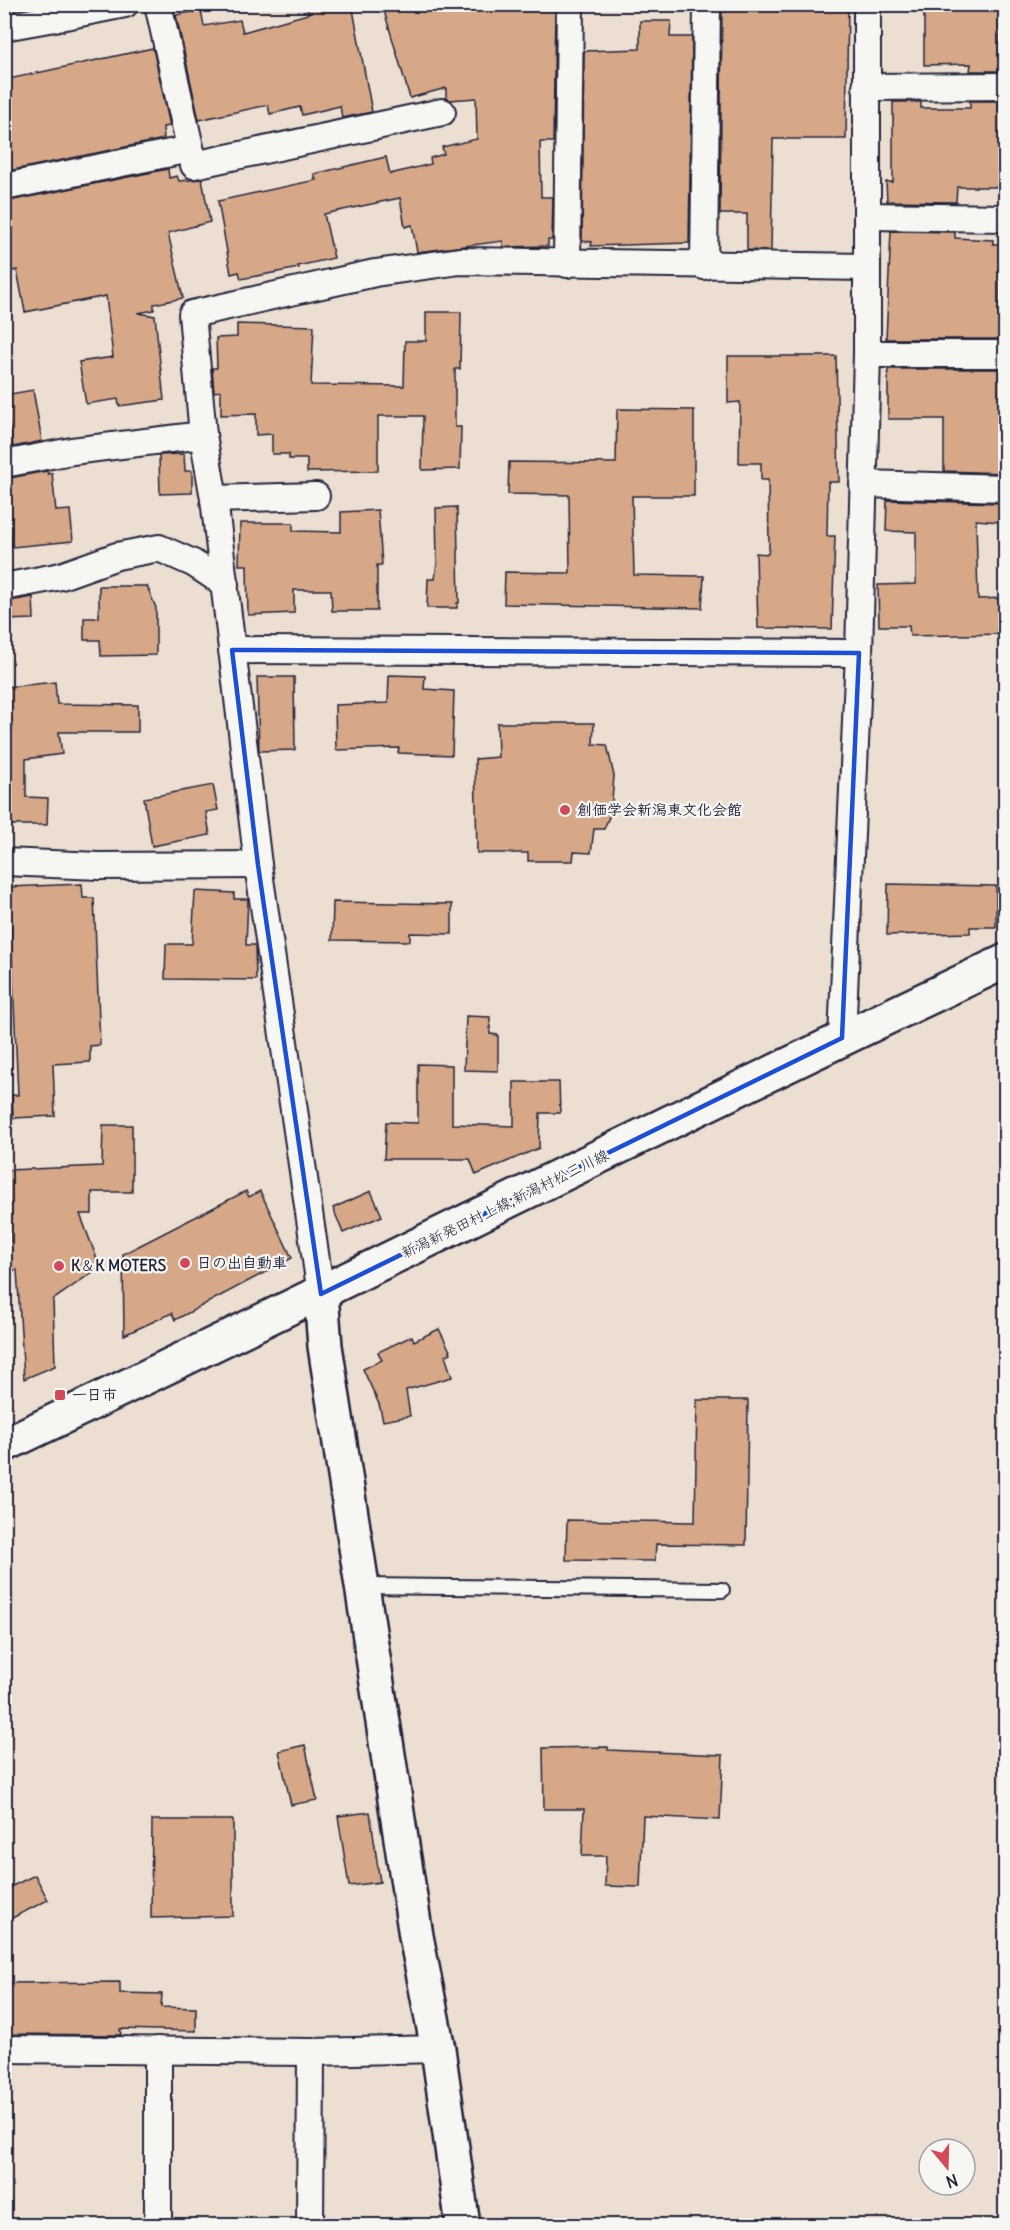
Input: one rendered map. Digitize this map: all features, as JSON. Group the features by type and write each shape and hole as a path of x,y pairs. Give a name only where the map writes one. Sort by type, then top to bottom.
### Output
{"main road":[{"name":"新潟新発田村上線;新潟村松三川線","path":"4,1445 321,1294 842,1038 1005,961"},
{"path":"321,1294 325,1346 416,1936 438,2049 464,2226"}],"street":[{"path":"4,27 59,11 125,4"},
{"path":"158,4 194,165 442,112"},
{"path":"567,264 570,4"},
{"path":"704,266 707,4"},
{"path":"842,1038 859,653 867,354 867,4"},
{"path":"866,87 1005,86"},
{"path":"4,187 190,149"},
{"path":"867,216 1005,218"},
{"path":"321,1294 258,865 225,584 203,435 192,314 375,273 460,261 867,267"},
{"path":"867,354 1005,354"},
{"path":"4,464 72,451 203,435"},
{"path":"863,484 1005,488"},
{"path":"214,499 316,496"},
{"path":"4,587 61,576 117,556 159,548 193,562 225,584"},
{"path":"232,650 859,653"},
{"path":"4,862 99,866 258,865"},
{"path":"4,2049 311,2052 438,2049"},
{"path":"158,2050 158,2226"},
{"path":"310,2226 311,2052"}],"lane":[{"path":"362,1586 722,1590"}],"highlighted area":[{"path":"232,650 859,653 842,1038 321,1294 258,865"}],"building":[{"path":"306,4 352,4 372,112 342,118 340,106 302,115 300,107 270,114 268,105 199,120 176,15 201,10 204,26 240,20 243,32 308,14"},
{"path":"382,4 555,7 553,142 540,142 541,197 553,197 552,240 548,240 548,246 503,247 503,241 417,252 412,225 405,227 400,198 324,214 334,258 298,266 299,268 241,279 239,272 231,274 218,201 316,180 314,174 386,157 390,174 431,164 430,158 444,154 442,147 477,139 476,98 450,100 446,98 446,88 410,98"},
{"path":"722,4 848,4 846,139 773,139 771,251 747,250 747,214 720,214"},
{"path":"924,4 999,4 1000,71 970,71 971,64 924,65"},
{"path":"640,21 671,21 670,37 692,37 689,243 591,246 592,242 582,241 584,51 640,49"},
{"path":"153,48 170,126 163,127 164,139 4,172 4,80"},
{"path":"970,101 999,101 999,109 1005,109 1005,187 957,187 956,202 887,201 886,182 893,182 893,102 921,102 921,108 970,108"},
{"path":"168,169 169,178 177,176 179,181 202,179 210,222 168,233 183,298 154,304 154,310 138,313 155,316 164,400 119,406 118,399 86,404 79,362 113,357 106,296 25,312 17,270 9,272 4,249 4,202"},
{"path":"891,231 955,232 955,238 993,240 993,244 1005,244 1005,282 1000,282 1000,329 1005,329 1005,339 886,339"},
{"path":"426,312 461,312 460,369 455,369 455,427 461,427 460,469 422,470 423,416 378,416 378,471 307,472 307,459 289,459 289,454 272,454 272,434 256,435 256,414 221,415 221,391 214,392 212,368 217,368 216,338 237,337 237,324 314,326 311,385 404,386 405,341 426,341"},
{"path":"728,356 836,356 839,482 828,482 827,536 835,536 832,629 758,628 756,553 768,554 769,548 768,480 761,480 761,463 739,463 740,402 728,403"},
{"path":"888,369 1005,369 1005,473 944,471 944,419 888,419"},
{"path":"33,390 42,441 13,447 4,395"},
{"path":"617,409 694,410 694,496 632,496 634,575 704,576 702,608 504,604 505,572 570,573 569,495 508,494 509,462 616,463"},
{"path":"184,454 185,471 192,471 192,493 160,494 159,455"},
{"path":"47,471 48,474 52,473 56,511 70,510 73,541 12,547 10,534 4,535 4,512 8,512 4,479"},
{"path":"887,500 1001,503 1000,522 976,520 978,599 1005,598 1005,634 910,636 909,626 879,626 878,585 916,584 916,532 886,531"},
{"path":"457,507 459,603 457,603 457,608 427,608 428,579 435,579 437,562 436,508"},
{"path":"378,510 382,565 377,565 377,611 332,611 331,590 294,590 294,613 248,615 247,565 239,565 240,523 293,523 293,531 341,532 341,512"},
{"path":"99,586 147,586 156,608 156,655 101,656 100,640 84,640 84,618 99,618"},
{"path":"33,597 34,619 4,620 4,602"},
{"path":"389,675 425,676 424,689 454,691 452,755 398,753 399,748 336,750 335,705 388,703"},
{"path":"257,677 294,677 295,750 259,751"},
{"path":"55,682 57,704 138,705 138,732 59,732 62,754 26,759 26,797 48,798 47,825 4,825 4,731 12,730 7,687"},
{"path":"497,723 594,723 593,744 607,745 614,776 611,812 604,829 594,829 591,853 574,852 573,861 528,861 528,853 477,853 475,759 498,757"},
{"path":"213,785 218,810 206,812 210,835 152,846 144,798"},
{"path":"82,884 83,898 94,898 100,1045 90,1046 90,1062 53,1064 55,1116 13,1118 12,1095 18,1095 9,887"},
{"path":"888,884 996,886 996,927 970,927 970,933 887,935"},
{"path":"195,891 234,893 234,899 248,899 246,945 255,945 256,980 165,979 166,944 192,944"},
{"path":"333,902 452,904 452,934 410,933 410,941 332,940"},
{"path":"466,1016 490,1017 490,1034 498,1035 498,1071 464,1070"},
{"path":"418,1064 452,1065 452,1124 514,1126 514,1082 559,1082 560,1113 540,1113 539,1148 476,1175 470,1159 384,1159 386,1122 418,1123"},
{"path":"103,1125 132,1125 132,1192 92,1192 92,1214 80,1214 100,1267 53,1300 55,1366 24,1379 17,1270 4,1271 4,1242 10,1242 8,1170 102,1166"},
{"name":"日の出自動車","path":"246,1191 249,1197 260,1191 292,1258 175,1320 172,1313 124,1335 123,1254"},
{"path":"371,1191 382,1216 343,1233 333,1208"},
{"path":"439,1329 451,1353 445,1356 452,1377 406,1390 410,1416 383,1421 379,1404 363,1369 382,1360 378,1352 412,1336 414,1341"},
{"path":"697,1400 748,1400 746,1545 656,1544 655,1561 566,1560 567,1520 695,1522"},
{"path":"305,1745 317,1800 291,1805 279,1751"},
{"path":"608,1747 608,1750 723,1755 720,1820 643,1816 640,1887 605,1886 606,1856 582,1856 584,1809 544,1809 543,1748"},
{"path":"370,1812 380,1882 349,1886 338,1816"},
{"path":"152,1820 233,1820 233,1916 151,1918"},
{"path":"35,1875 48,1900 4,1922 4,1890"},
{"path":"120,1982 120,1993 162,1994 161,2007 196,2008 196,2031 120,2029 121,2035 4,2034 4,1983"}],"place":[{"name":"創価学会新潟東文化会館","path":"565,810"},
{"name":"日の出自動車","path":"185,1263"},
{"name":"K＆K MOTERS","path":"59,1266"},
{"name":"一日市","path":"60,1395"}]}
